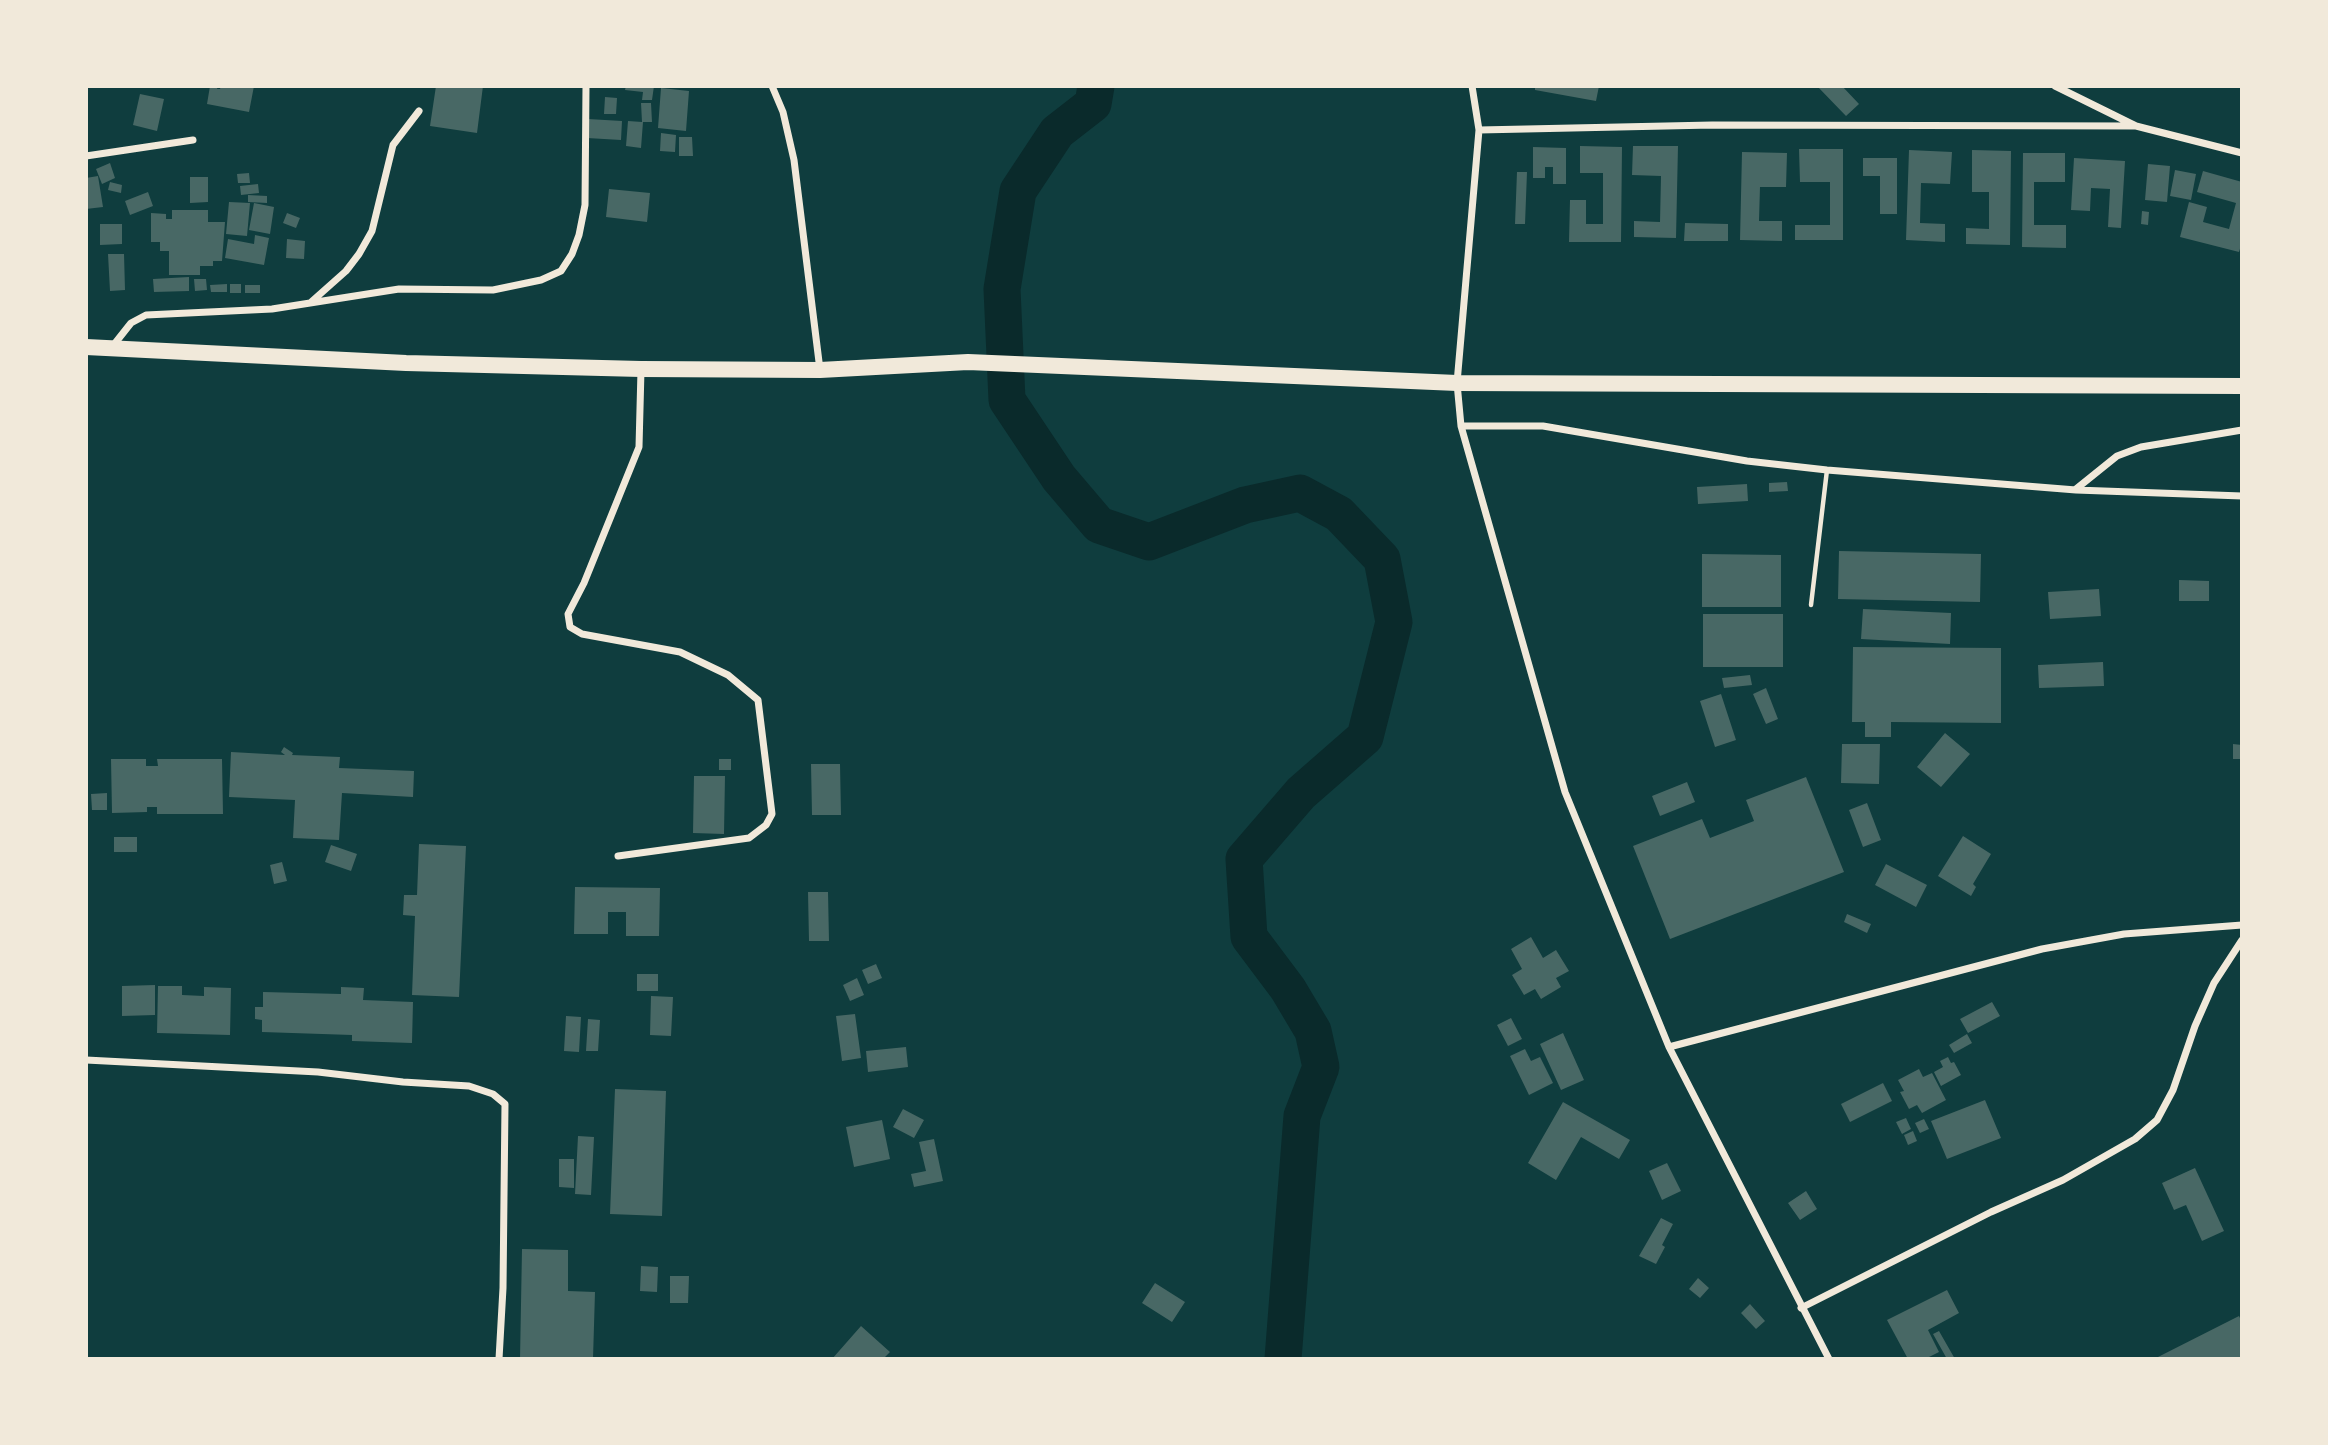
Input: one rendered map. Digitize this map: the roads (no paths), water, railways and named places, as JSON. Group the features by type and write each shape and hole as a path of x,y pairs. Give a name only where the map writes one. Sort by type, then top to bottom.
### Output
{"highway":[{"path":"86,347 405,363 641,369 820,370 968,362 1457,383 2242,386"}],"street":[{"path":"112,348 131,323 146,315 272,310 399,289 493,290 541,280 561,271 572,254 579,235 585,205 586,86"},
{"path":"772,86 783,112 794,160 820,370"},
{"path":"1472,86 1479,130 1457,383 1461,426 1565,792 1669,1047 1829,1359"},
{"path":"2054,86 2136,126 2242,153"},
{"path":"309,304 346,271 359,254 372,230 393,145 419,111"},
{"path":"1479,130 1712,125 2136,126"},
{"path":"86,156 193,140"},
{"path":"618,856 748,838 766,825 772,814 758,700 728,675 680,652 582,634 570,626 568,614 584,583 639,447 641,369"},
{"path":"1461,426 1543,426 1747,461 1827,470 2076,490 2242,496"},
{"path":"2076,490 2118,456 2141,447 2242,430"},
{"path":"1669,1047 2042,949 2123,934 2242,925"},
{"path":"1801,1308 1990,1212 2063,1180 2135,1139 2157,1120 2173,1090 2195,1026 2214,983 2242,940"},
{"path":"86,1060 318,1072 403,1082 469,1086 493,1094 505,1104 503,1287 499,1359"}],"lane":[{"path":"1811,605 1827,470"}],"waterway":[{"path":"1096,86 1093,104 1057,132 1018,191 1002,289 1007,400 1059,478 1099,525 1149,542 1245,505 1300,493 1339,514 1382,559 1394,622 1365,737 1301,793 1244,859 1249,937 1288,989 1313,1031 1321,1067 1302,1116 1283,1359"}]}
